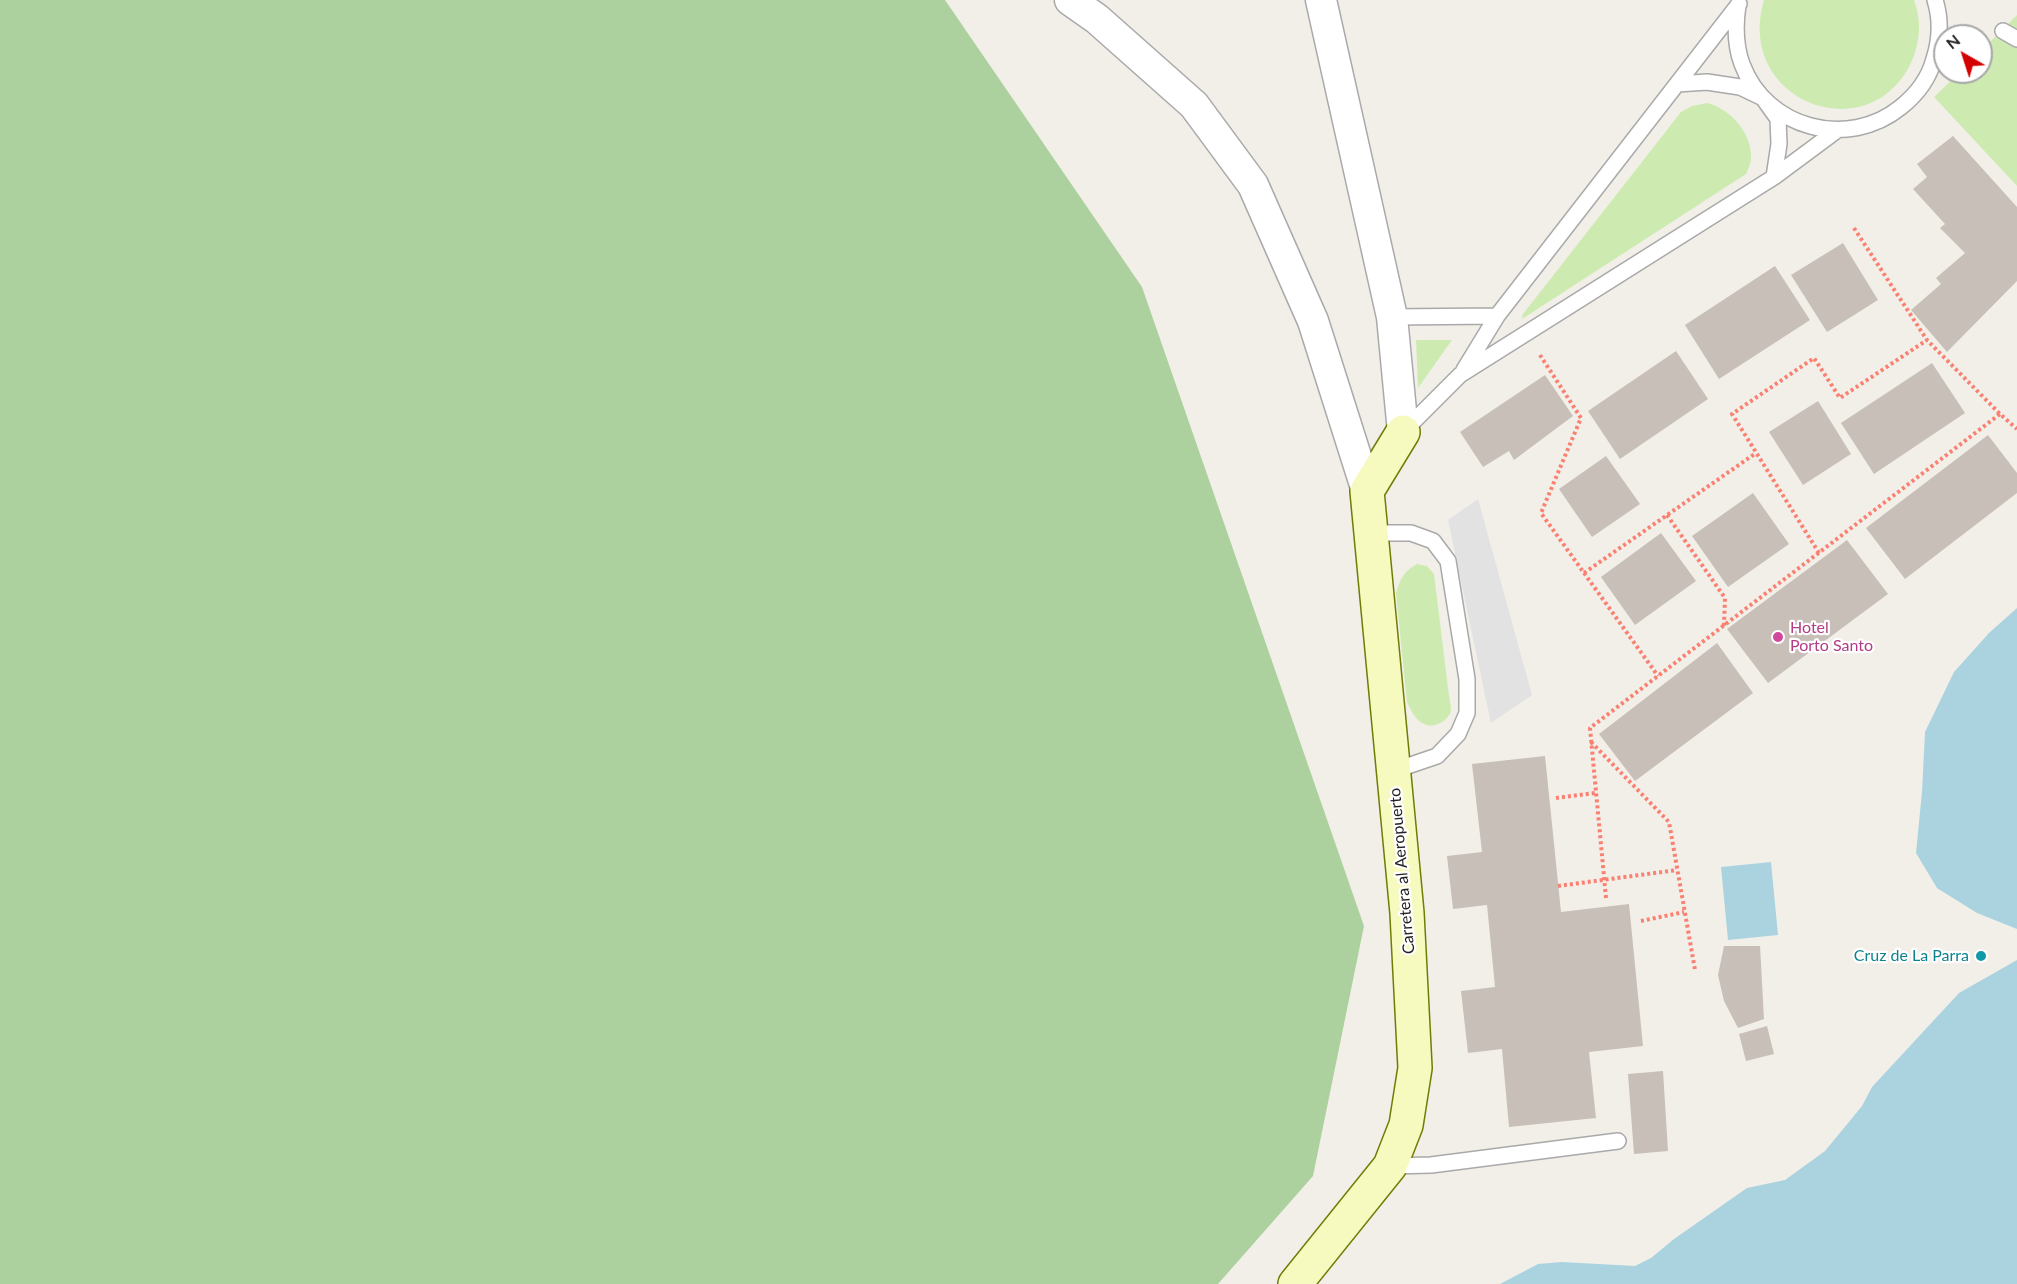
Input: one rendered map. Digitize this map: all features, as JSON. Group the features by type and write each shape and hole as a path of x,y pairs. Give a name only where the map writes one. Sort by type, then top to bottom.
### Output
{"main road":[{"path":"1367,491 1403,432"},
{"name":"Carretera al Aeropuerto","path":"1296,1284 1390,1166 1406,1125 1415,1068 1407,913 1367,491"}],"street":[{"path":"1070,0 1097,19 1194,105 1253,185 1313,321 1367,491"},
{"path":"1321,0 1392,317 1403,432"}],"lane":[{"path":"1677,84 1707,82 1740,87 1763,98 1778,112 1796,122 1815,128 1856,129 1876,123 1894,113 1910,100 1932,66 1938,46 1939,25 1935,0"},
{"path":"1739,2 1736,24 1739,54 1751,82 1778,119 1779,144 1773,177"},
{"path":"1460,375 1497,316 1739,2"},
{"path":"2003,32 2017,39"},
{"path":"1403,432 1460,375 1773,177 1836,130"},
{"path":"1392,317 1497,316"},
{"path":"1371,533 1411,533 1433,541 1448,561 1467,679 1467,713 1458,734 1437,756 1393,771"},
{"path":"1390,1166 1431,1165 1618,1141"}],"path":[{"path":"1854,228 1927,340 2017,429"},
{"path":"1526,333 1581,417 1540,513 1658,676"},
{"path":"1819,554 1732,414 1814,358 1840,398 1927,340"},
{"path":"1606,898 1590,728 2000,414"},
{"path":"1584,573 1756,453"},
{"path":"1667,515 1725,598 1724,626"},
{"path":"1591,742 1670,822 1695,970"},
{"path":"1556,798 1595,793"},
{"path":"1558,886 1677,870"},
{"path":"1641,921 1684,912"}],"green space":[{"path":"0,0 945,0 1142,287 1364,926 1313,1176 1218,1284 0,1284"},
{"path":"1764,0 1914,0 1919,24 1918,40 1911,63 1891,90 1866,105 1838,109 1810,103 1786,88 1768,65 1760,35"},
{"path":"2017,15 2017,186 1934,97 1948,84 1993,84 1993,39"},
{"path":"1707,103 1732,117 1744,132 1751,150 1751,160 1746,174 1522,319 1523,314 1681,112 1692,106"},
{"path":"1416,340 1452,340 1418,388"},
{"path":"1417,564 1427,566 1434,574 1451,708 1447,718 1432,725 1418,720 1407,702 1396,593 1403,576"}],"shaded area":[{"path":"1478,499 1532,695 1491,723 1448,520"}],"water":[{"path":"2017,608 2017,929 1977,913 1937,888 1916,853 1925,732 1954,672 1989,633"},
{"path":"1771,862 1778,935 1728,940 1721,867"},
{"path":"2017,960 2017,1284 1500,1284 1538,1264 1562,1262 1635,1266 1651,1258 1674,1239 1747,1188 1785,1180 1825,1151 1862,1106 1872,1087 1959,993"}],"building":[{"path":"1953,136 2017,207 2017,281 1947,352 1911,310 1941,284 1936,278 1965,253 1940,228 1945,224 1913,189 1927,177 1917,164"},
{"path":"1843,243 1878,300 1827,332 1791,275"},
{"path":"1775,266 1810,320 1719,379 1685,325"},
{"path":"1676,351 1708,399 1620,459 1588,411"},
{"path":"1932,363 1965,413 1874,474 1841,423"},
{"path":"1545,375 1573,416 1514,460 1509,451 1483,467 1460,432"},
{"path":"1818,401 1851,454 1803,485 1769,432"},
{"path":"1988,435 2017,473 2017,493 1905,579 1866,528"},
{"path":"1606,456 1640,504 1592,537 1559,489"},
{"path":"1753,493 1789,544 1728,587 1692,536"},
{"path":"1661,533 1696,581 1635,625 1601,577"},
{"path":"1847,540 1888,594 1768,683 1727,629"},
{"path":"1717,643 1753,693 1635,781 1599,734"},
{"path":"1545,756 1561,912 1629,904 1643,1046 1589,1052 1596,1118 1509,1127 1502,1049 1468,1053 1461,991 1495,987 1487,905 1453,909 1447,856 1482,852 1472,764"},
{"path":"1724,946 1760,946 1764,1019 1738,1028 1724,1001 1718,975"},
{"path":"1767,1026 1774,1054 1746,1061 1739,1034"},
{"path":"1663,1071 1668,1151 1634,1154 1628,1074"}],"place":[{"name":"Hotel Porto Santo","path":"1778,637"},
{"name":"Cruz de La Parra","path":"1981,956"}]}
